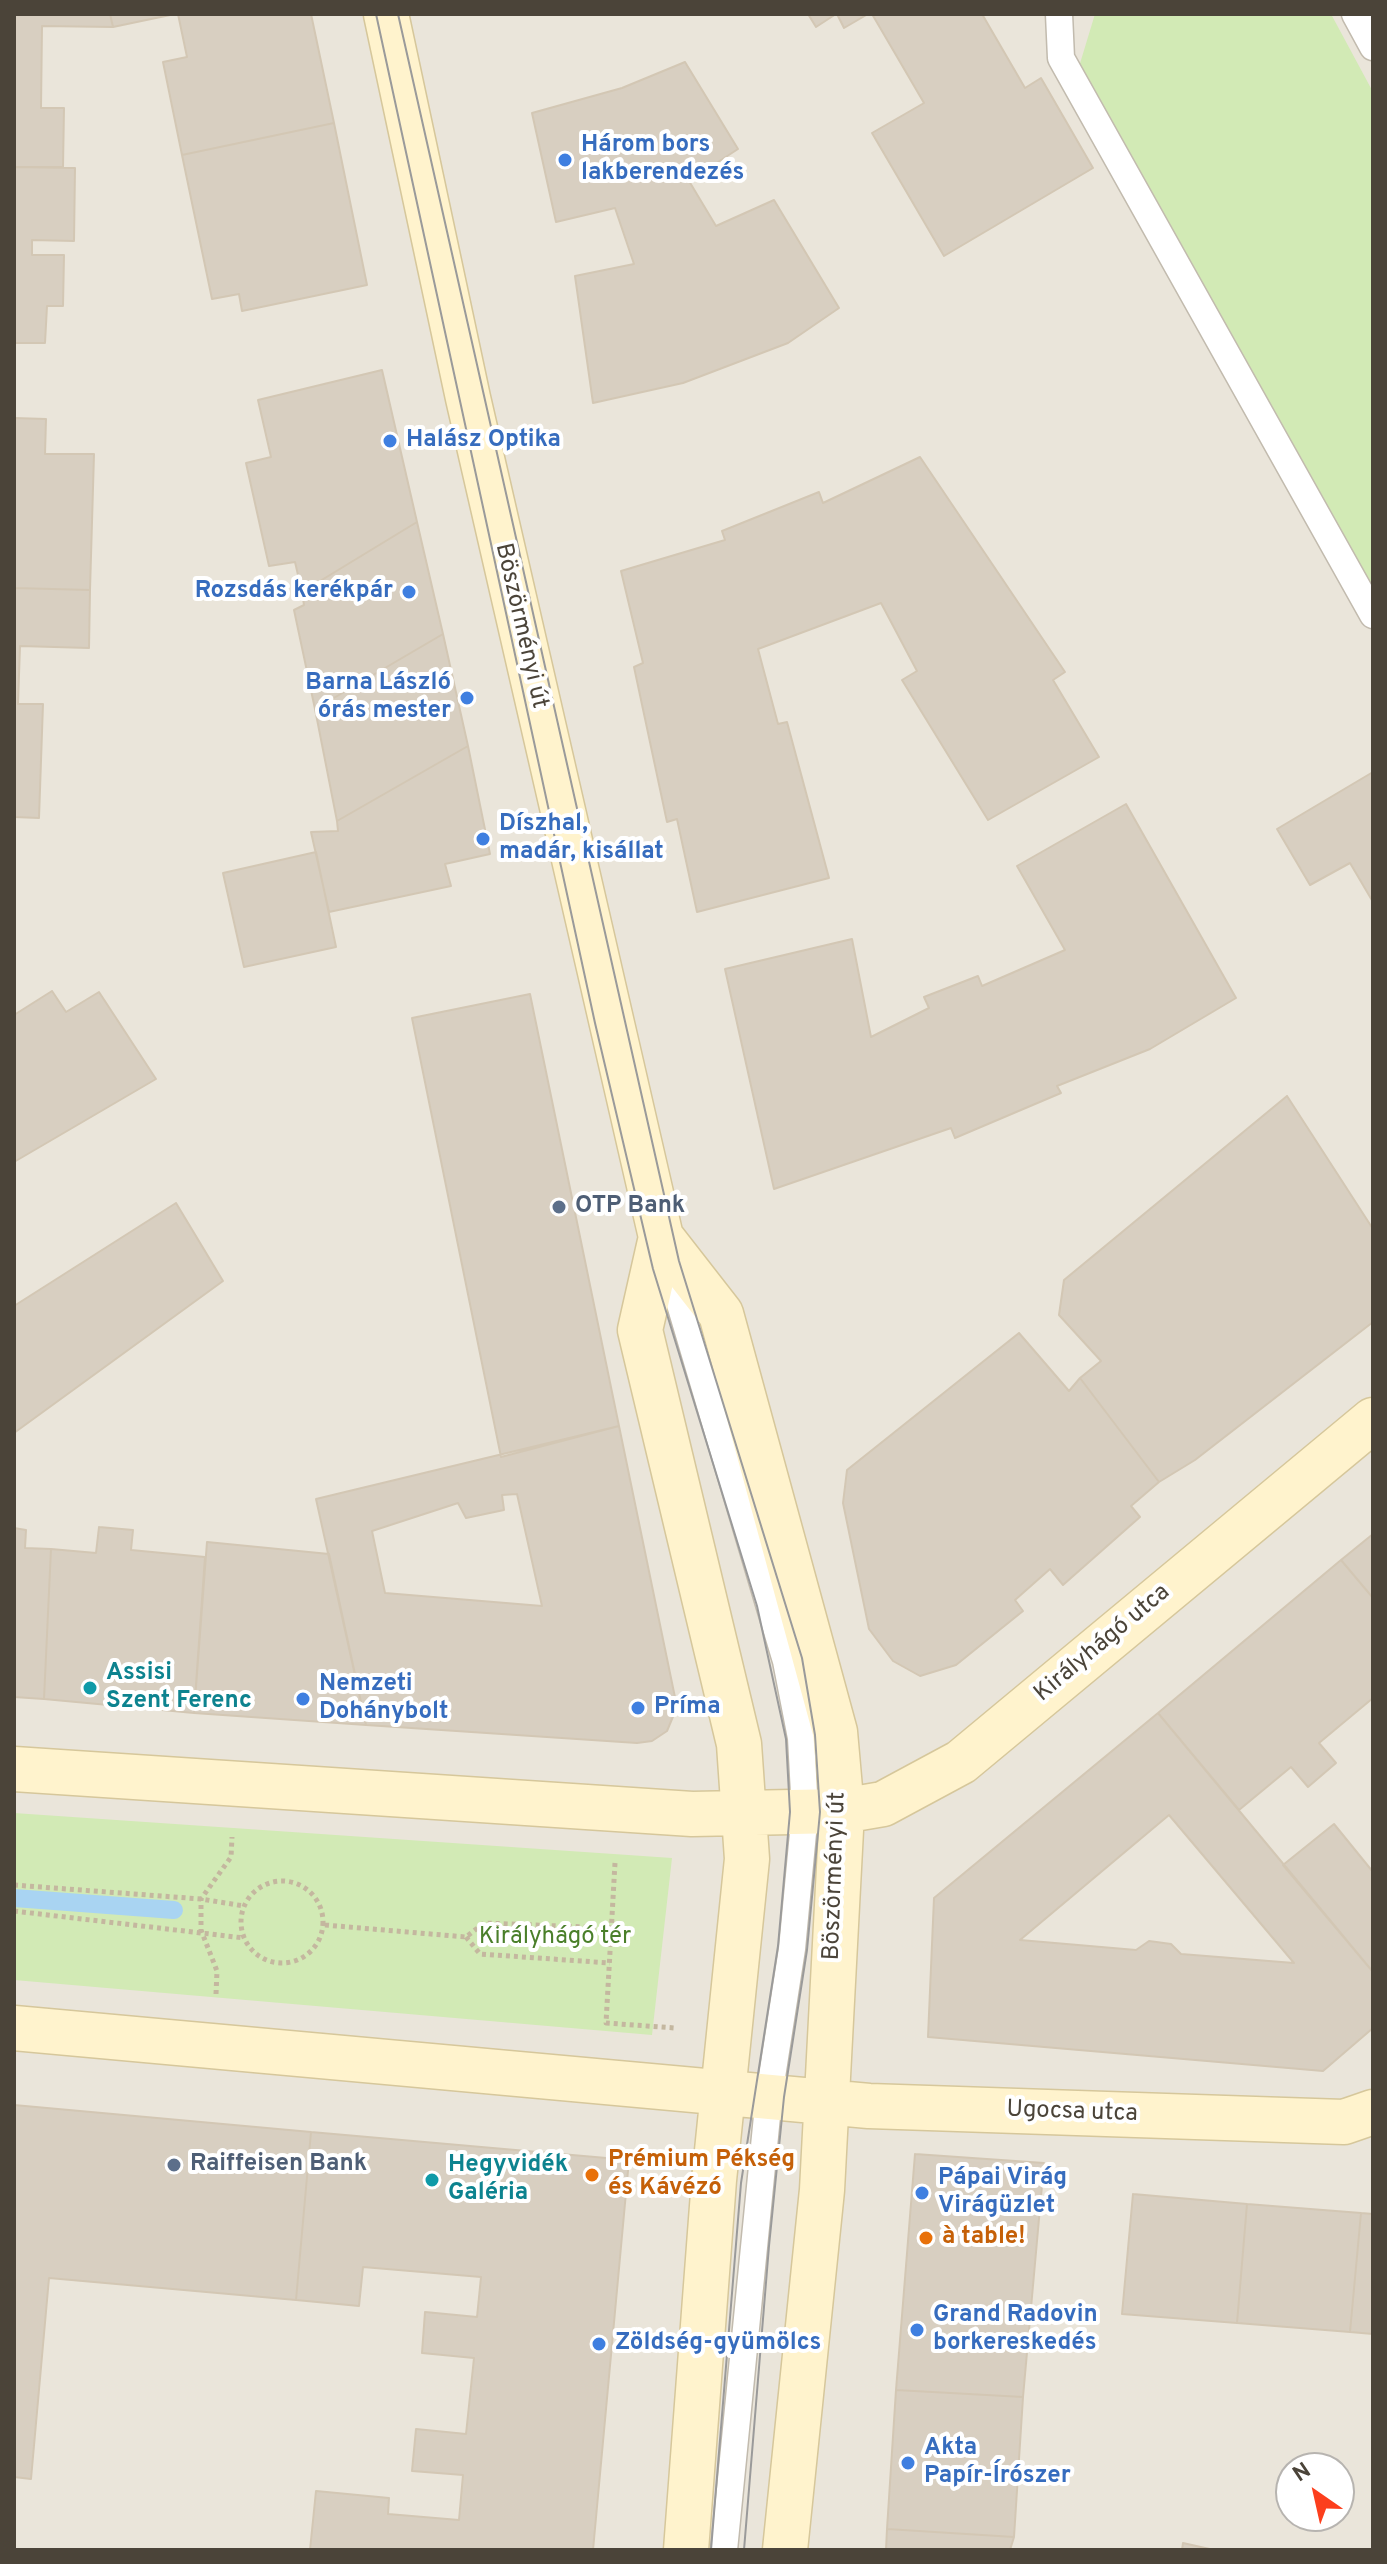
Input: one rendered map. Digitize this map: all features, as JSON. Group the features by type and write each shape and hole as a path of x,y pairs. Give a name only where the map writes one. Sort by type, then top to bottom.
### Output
{"street":[{"name":"Böszörményi út","path":"386,14 472,413 661,1237 721,1314 832,1719 824,1812 826,2101 822,2190 785,2550"},
{"name":"Böszörményi út","path":"661,1237 640,1330 739,1744 747,1859 724,2091 686,2550"},
{"name":"Királyhágó utca","path":"824,1812 883,1804 961,1762 1373,1420"},
{"path":"14,1769 692,1814 824,1812"},
{"path":"14,2028 769,2096"},
{"name":"Ugocsa utca","path":"769,2096 869,2106 1344,2122 1373,2112"}],"lane":[{"path":"1059,14 1061,58 1373,615"},
{"path":"1355,14 1373,47"},
{"name":"Böszörményi út","path":"724,2550 769,2096 792,1949 824,1812"}],"path":[{"path":"214,2044 217,1971 201,1930 201,1899 231,1857 236,1784"},
{"path":"630,1861 615,1860 606,2023 683,2029 676,2086"},
{"path":"287,1881 310,1892 319,1902 325,1925 311,1951 287,1962 262,1957 244,1938 241,1922 244,1906 261,1887 287,1881"},
{"path":"14,1885 201,1899 244,1906"},
{"path":"14,1911 201,1930 244,1938"},
{"path":"325,1925 466,1937 484,1923 612,1928"},
{"path":"466,1937 480,1954 610,1963"}],"shaded area":[{"path":"14,14 1373,14 1373,2550 14,2550"}],"green space":[{"path":"1095,14 1331,14 1373,92 1373,598 1078,70"},
{"name":"Királyhágó tér","path":"14,1813 672,1858 652,2035 14,1980"}],"building":[{"path":"14,14 110,14 113,27 42,26 41,108 64,108 63,167 14,167"},
{"path":"110,14 175,14 113,27"},
{"path":"178,14 311,14 334,123 182,155 163,62 187,57"},
{"path":"808,14 836,14 816,27"},
{"path":"837,14 868,14 844,28"},
{"path":"872,14 982,14 1025,88 1041,78 1093,168 944,256 872,133 924,103"},
{"path":"685,62 738,149 689,181 716,226 774,200 839,308 788,343 683,383 593,403 575,276 634,264 615,208 556,222 532,113 622,88"},
{"path":"334,123 367,285 242,311 239,294 212,299 182,155"},
{"path":"14,167 75,168 74,241 32,240 32,255 64,255 63,306 47,306 45,343 14,343"},
{"path":"382,370 417,522 302,592 295,562 269,566 246,463 271,457 258,400"},
{"path":"14,418 46,419 45,454 94,454 90,590 14,588"},
{"path":"920,457 1065,672 1053,680 1099,757 988,820 902,680 917,671 881,603 758,649 778,724 787,722 829,878 697,912 677,819 667,822 634,667 643,663 621,571 725,540 722,531 819,492 823,503"},
{"path":"417,522 443,634 315,709 294,610 304,605 302,592"},
{"path":"14,588 90,590 89,648 20,646 18,704 43,704 39,818 14,817"},
{"path":"443,634 468,746 337,821 315,709"},
{"path":"468,746 490,854 445,864 451,886 329,912 311,832 338,831 337,821"},
{"path":"1373,772 1373,902 1350,863 1310,885 1277,829"},
{"path":"1126,804 1236,998 1150,1049 1057,1086 1061,1093 955,1138 951,1128 774,1189 725,969 852,939 871,1037 929,1008 924,997 978,976 982,986 1065,950 1017,866"},
{"path":"316,852 336,947 244,967 223,873"},
{"path":"52,991 66,1012 99,992 156,1079 14,1162 14,1015"},
{"path":"530,994 619,1426 501,1457 412,1018"},
{"path":"1287,1096 1373,1229 1373,1322 1195,1460 1159,1482 1080,1378 1101,1361 1059,1315 1064,1280"},
{"path":"176,1203 223,1281 14,1433 14,1306"},
{"path":"1019,1333 1069,1391 1080,1378 1159,1482 1131,1506 1140,1517 1063,1585 1050,1569 1015,1600 1023,1611 956,1665 920,1676 893,1661 869,1629 843,1503 847,1470"},
{"path":"619,1426 677,1707 667,1731 652,1741 637,1743 366,1725 316,1499","holes":["517,1494 542,1606 385,1593 372,1531 458,1503 466,1518 504,1510 502,1495"]},
{"path":"99,1527 133,1530 131,1550 205,1557 194,1713 44,1699 51,1549 96,1553"},
{"path":"14,1528 26,1530 25,1548 51,1549 44,1699 14,1697"},
{"path":"1373,1534 1373,1598 1341,1560"},
{"path":"207,1542 329,1554 366,1725 194,1713"},
{"path":"1341,1560 1373,1598 1373,1698 1319,1743 1336,1763 1308,1787 1291,1767 1239,1810 1158,1713"},
{"path":"1158,1713 1373,1972 1373,2028 1323,2071 928,2037 934,1898","holes":["1169,1815 1294,1963 1181,1954 1171,1944 1149,1941 1136,1950 1020,1940"]},
{"path":"1334,1824 1373,1872 1373,1972 1283,1865"},
{"path":"14,2105 311,2132 296,2300 49,2278 31,2479 14,2477"},
{"path":"311,2132 629,2160 593,2550 310,2550 316,2491 389,2498 388,2514 459,2520 463,2475 412,2471 416,2429 466,2434 474,2358 422,2353 425,2312 477,2317 481,2277 363,2267 359,2306 296,2300"},
{"path":"915,2154 1044,2163 1023,2397 896,2390"},
{"path":"1133,2194 1247,2204 1237,2323 1122,2314"},
{"path":"1247,2204 1361,2213 1350,2332 1237,2323"},
{"path":"1361,2213 1373,2214 1373,2334 1350,2332"},
{"path":"896,2390 1023,2397 1014,2537 887,2529"},
{"path":"887,2529 1014,2537 1010,2550 886,2550"},
{"path":"1183,2543 1214,2550 1182,2550"}],"waterway":[{"path":"14,1898 174,1910"}],"tram line":[{"path":"376,14 595,1023 653,1269 757,1606 786,1739 790,1812 778,1946 741,2183 711,2550"},
{"path":"398,14 679,1261 802,1658 815,1735 820,1812 807,1950 784,2097 744,2550"}],"place":[{"name":"Három bors lakberendezés","path":"565,160"},
{"name":"Halász Optika","path":"390,441"},
{"name":"Rozsdás kerékpár","path":"409,592"},
{"name":"Barna László órás mester","path":"467,698"},
{"name":"Díszhal, madár, kisállat","path":"483,839"},
{"name":"OTP Bank","path":"559,1207"},
{"name":"Assisi Szent Ferenc","path":"90,1688"},
{"name":"Nemzeti Dohánybolt","path":"303,1699"},
{"name":"Príma","path":"638,1708"},
{"name":"Raiffeisen Bank","path":"174,2165"},
{"name":"Prémium Pékség és Kávézó","path":"592,2175"},
{"name":"Hegyvidék Galéria","path":"432,2180"},
{"name":"Pápai Virág Virágüzlet","path":"922,2193"},
{"name":"à table!","path":"926,2238"},
{"name":"Grand Radovin borkereskedés","path":"917,2330"},
{"name":"Zöldség-gyümölcs","path":"599,2344"},
{"name":"Akta Papír-Írószer","path":"908,2463"}]}
